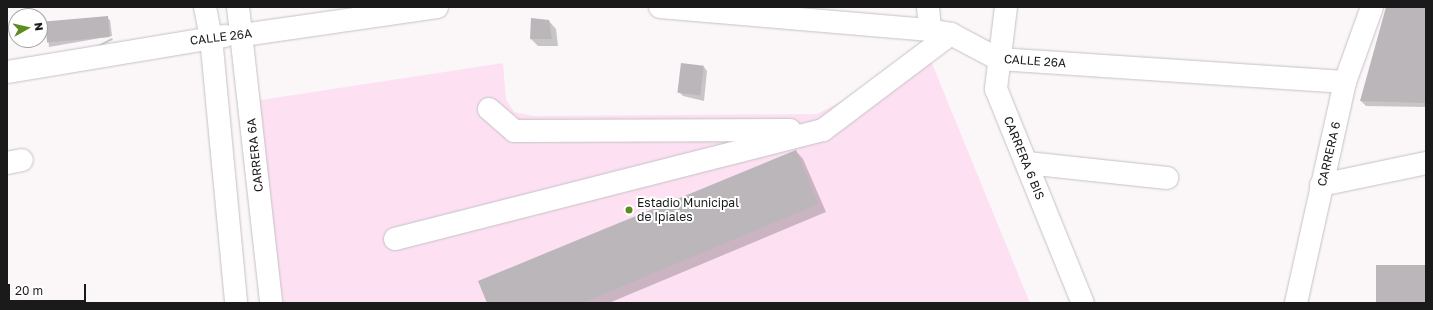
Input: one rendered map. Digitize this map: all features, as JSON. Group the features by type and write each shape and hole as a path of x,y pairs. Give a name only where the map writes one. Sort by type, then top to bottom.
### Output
{"street":[{"path":"205,7 211,37 236,303"},
{"name":"CARRERA 6A","path":"238,7 243,35 271,303"},
{"name":"CALLE 26A","path":"7,72 211,37 243,35 436,7"},
{"name":"CALLE 26A","path":"660,7 940,32 998,59 1345,82"},
{"path":"395,239 823,130 940,32 928,7"},
{"name":"CARRERA 6 BIS","path":"1006,7 998,59 996,89 1083,303"},
{"name":"CARRERA 6","path":"1296,303 1345,82 1372,7"},
{"path":"489,109 514,131 823,130"},
{"path":"1027,163 1167,178"},
{"path":"1321,185 1426,163"}],"shaded area":[{"name":"Estadio Municipal de Ipiales","path":"929,56 1030,303 277,303 254,101 503,63 506,99 514,112 534,116 817,114"}],"building":[{"path":"1386,7 1426,7 1426,103 1360,101"},
{"path":"108,16 110,37 48,42 48,21"},
{"path":"531,18 549,20 552,39 530,39"},
{"path":"681,63 704,66 700,96 677,93"},
{"path":"796,150 818,204 582,303 487,303 478,281"},
{"path":"1376,265 1426,265 1426,303 1376,303"}],"place":[{"name":"Estadio Municipal de Ipiales","path":"629,210"}]}
